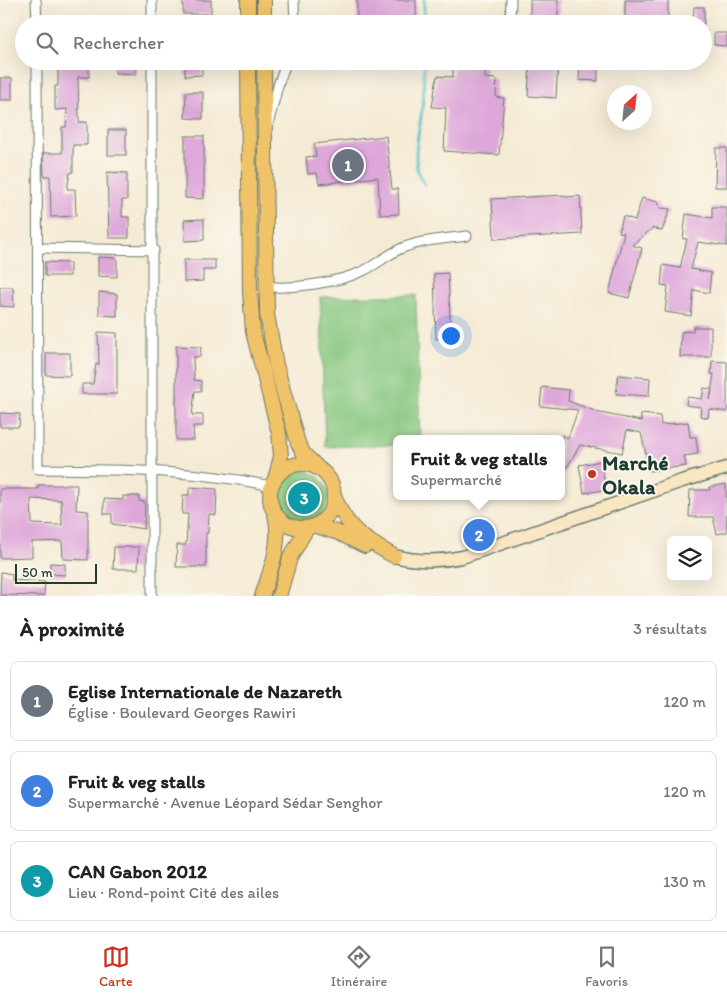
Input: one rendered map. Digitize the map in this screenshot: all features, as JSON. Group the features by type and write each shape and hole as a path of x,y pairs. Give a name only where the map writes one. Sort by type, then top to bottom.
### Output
{"main road":[{"path":"248,0 248,15"},
{"path":"264,0 264,15"},
{"path":"248,70 251,314 258,356 279,433 281,456 274,481 271,505 278,528 278,548 262,596"},
{"path":"264,70 265,286 269,334 289,412 298,443 304,454 330,479 335,497 346,521 372,544 394,556"},
{"path":"274,481 284,468 295,464 317,467"},
{"path":"279,596 290,558 312,527 330,514 335,497"},
{"path":"275,514 289,526 312,527 339,532 379,552 394,556"}],"street":[{"path":"36,0 36,15"},
{"path":"152,0 152,15"},
{"path":"294,0 295,15"},
{"path":"510,15 511,0"},
{"path":"37,70 39,248 38,469 150,470 274,481"},
{"path":"152,70 154,250 150,470 152,596"},
{"path":"264,139 284,70"},
{"path":"265,286 281,288 317,283 361,272 400,249 418,243 467,236"},
{"path":"39,248 154,250"},
{"path":"394,556 419,561 445,561 462,557 682,481 727,468"}],"green space":[{"path":"416,295 420,435 393,435 393,445 325,447 320,297"},
{"path":"297,471 307,471 316,475 324,483 328,497 324,511 316,519 307,523 297,523 288,519 280,511 276,502 276,492 280,483 288,475"}],"building":[{"path":"183,0 211,0 211,14 183,14"},
{"path":"357,0 416,0 416,15 357,15"},
{"path":"530,0 558,0 558,15 530,15"},
{"path":"625,0 668,0 668,15 625,15"},
{"path":"694,7 704,7 704,15 694,15"},
{"path":"714,33 727,33 727,46 714,45"},
{"path":"58,70 89,70 89,77 78,77 79,122 87,122 87,145 73,145 73,172 70,173 67,189 75,189 76,216 51,217 50,176 44,176 43,153 62,153 62,127 66,127 67,109 55,110 55,86 58,86"},
{"path":"115,70 136,70 136,74 115,73"},
{"path":"185,70 202,70 202,75 185,76"},
{"path":"453,70 486,70 485,78 497,79 496,97 504,98 499,155 444,151 446,108 432,107 437,76 453,77"},
{"path":"529,70 558,70 556,98 528,96"},
{"path":"580,70 598,70 598,81 579,80"},
{"path":"0,78 12,78 12,100 0,100"},
{"path":"186,92 203,92 203,119 185,118"},
{"path":"108,130 126,130 126,155 108,155"},
{"path":"185,136 204,136 204,199 185,198"},
{"path":"386,136 392,189 398,189 399,214 380,215 378,177 319,184 317,173 308,174 306,157 316,156 314,144"},
{"path":"716,148 727,148 727,187 715,187"},
{"path":"107,172 127,173 127,200 122,200 122,217 129,217 129,238 109,238"},
{"path":"565,195 565,197 580,196 582,234 494,239 492,199"},
{"path":"642,198 658,202 660,208 670,209 662,231 653,228 632,245 642,248 629,298 609,293 624,233 619,232 623,216 635,220"},
{"path":"712,207 727,207 727,246 698,242 691,269 711,273 709,293 694,290 691,316 665,312 668,286 661,285 663,265 680,268 687,239 683,239 686,214 712,218"},
{"path":"204,219 204,240 185,241 184,220"},
{"path":"98,257 117,258 117,277 98,276"},
{"path":"184,260 215,260 215,270 203,270 203,281 184,282"},
{"path":"45,262 70,263 70,276 45,276"},
{"path":"448,273 451,338 436,339 434,274"},
{"path":"0,287 13,287 14,307 0,306"},
{"path":"99,292 117,294 117,316 99,315"},
{"path":"693,327 711,327 711,357 680,357 681,332 693,331"},
{"path":"98,332 117,333 117,394 82,394 82,384 93,384 96,364 99,365"},
{"path":"176,346 201,347 200,357 193,357 194,380 201,381 201,391 195,391 192,415 203,415 203,426 193,426 194,440 176,440"},
{"path":"46,353 70,353 70,376 46,375"},
{"path":"712,361 727,362 727,412 709,409 708,418 700,416 701,407 686,405 687,397 702,399 704,388 712,389 714,374 711,374"},
{"path":"618,375 650,378 649,396 616,394"},
{"path":"542,387 569,390 568,401 600,413 641,421 641,414 660,416 661,425 688,422 690,437 696,437 698,454 684,456 686,466 650,471 641,433 627,430 622,453 580,445 565,471 565,436 568,438 578,410 540,406"},
{"path":"0,413 20,414 19,427 0,427"},
{"name":"Marché Okala","path":"601,461 606,490 584,493 579,465"},
{"path":"726,484 727,532 717,534 713,517 689,517 690,490 710,490 709,487"},
{"path":"38,485 77,485 76,510 88,511 88,560 63,559 62,541 32,542 32,557 0,558 0,489 38,489","holes":["31,499 61,500 62,525 32,524"]},
{"path":"189,487 217,489 216,515 209,514 208,533 206,533 206,567 176,567 177,545 186,545 188,514 182,514 183,495 189,495"},
{"path":"123,496 139,496 139,501 145,502 144,529 112,524 112,514 104,514 104,499 123,500"},
{"path":"114,547 139,547 138,569 113,569"},
{"path":"50,563 65,564 65,575 50,574"},
{"path":"1,572 12,574 12,580 45,582 44,596 0,595"}],"waterway":[{"path":"424,0 424,15"},
{"path":"424,70 423,97 416,158 417,168 425,185"}],"place":[{"name":"Eglise Internationale de Nazareth","path":"348,165"},
{"name":"Marché Okala","path":"592,474"},
{"name":"CAN Gabon 2012","path":"304,498"},
{"name":"Fruit & veg stalls","path":"479,535"}]}
